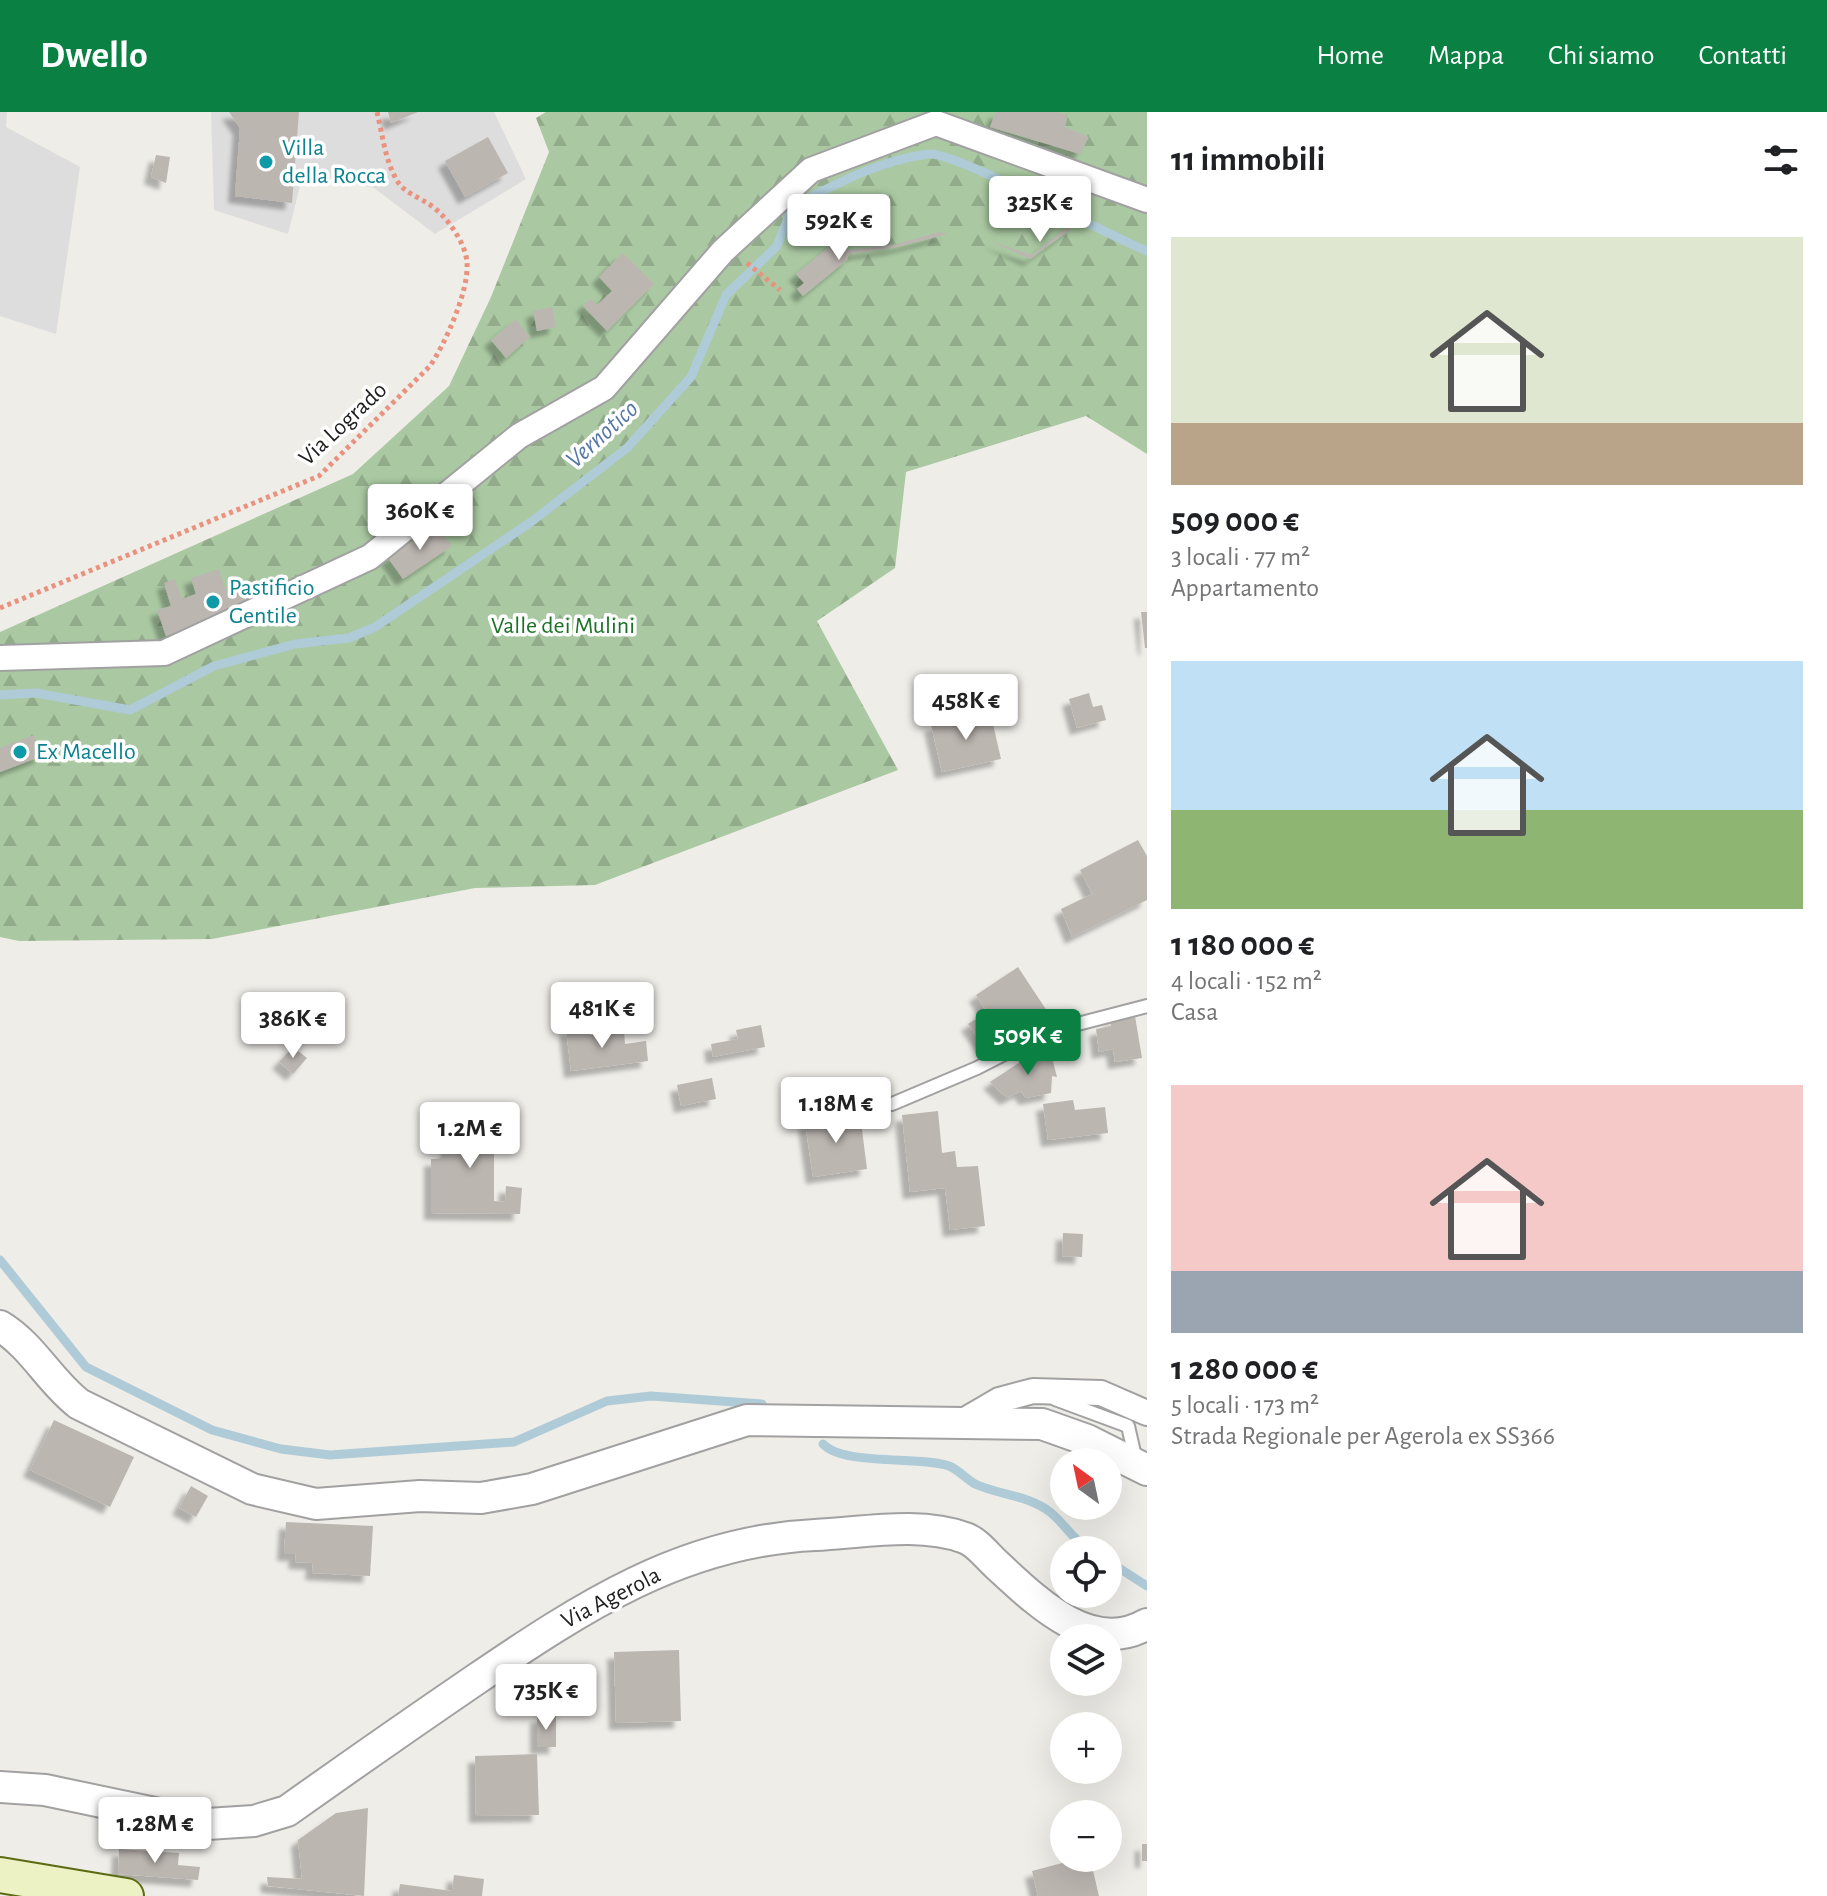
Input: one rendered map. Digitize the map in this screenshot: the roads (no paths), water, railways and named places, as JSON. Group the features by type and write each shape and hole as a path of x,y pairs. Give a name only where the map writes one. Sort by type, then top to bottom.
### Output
{"main road":[{"path":"0,1875 126,1896"}],"street":[{"path":"0,658 164,653 370,557 519,436 604,388 723,251 811,170 936,123 1147,200"},
{"path":"0,1326 21,1339 58,1388 79,1404 252,1489 316,1504 420,1496 481,1498 532,1489 747,1420 1042,1424 1087,1440 1142,1468"},
{"path":"963,1421 999,1400 1033,1391 1101,1393 1147,1413"},
{"name":"Via Agerola","path":"0,1787 45,1790 207,1824 254,1821 287,1811 569,1616 632,1581 711,1553 794,1536 944,1531 969,1539 1044,1608 1098,1634 1128,1633 1147,1624"}],"lane":[{"path":"892,1104 977,1068 1047,1032 1147,1006"},
{"path":"1033,1391 1128,1426 1142,1468"}],"waterway":[{"name":"Vernotico","path":"0,695 36,693 130,710 214,666 295,644 349,638 375,627 531,522 627,448 691,377 726,295 777,246 793,206 876,167 929,154 945,157 1147,251"},
{"path":"0,1260 86,1367 212,1430 281,1449 330,1455 514,1442 607,1401 651,1396 762,1404"},
{"path":"823,1444 833,1451 864,1458 949,1466 975,1484 1041,1506 1073,1536"},
{"path":"1122,1570 1147,1586"}],"place":[{"name":"Villa della Rocca","path":"266,162"},
{"name":"Pastificio Gentile","path":"213,602"},
{"name":"Ex Macello","path":"20,752"}],"park label":[{"name":"Valle dei Mulini","path":"563,626"}]}
